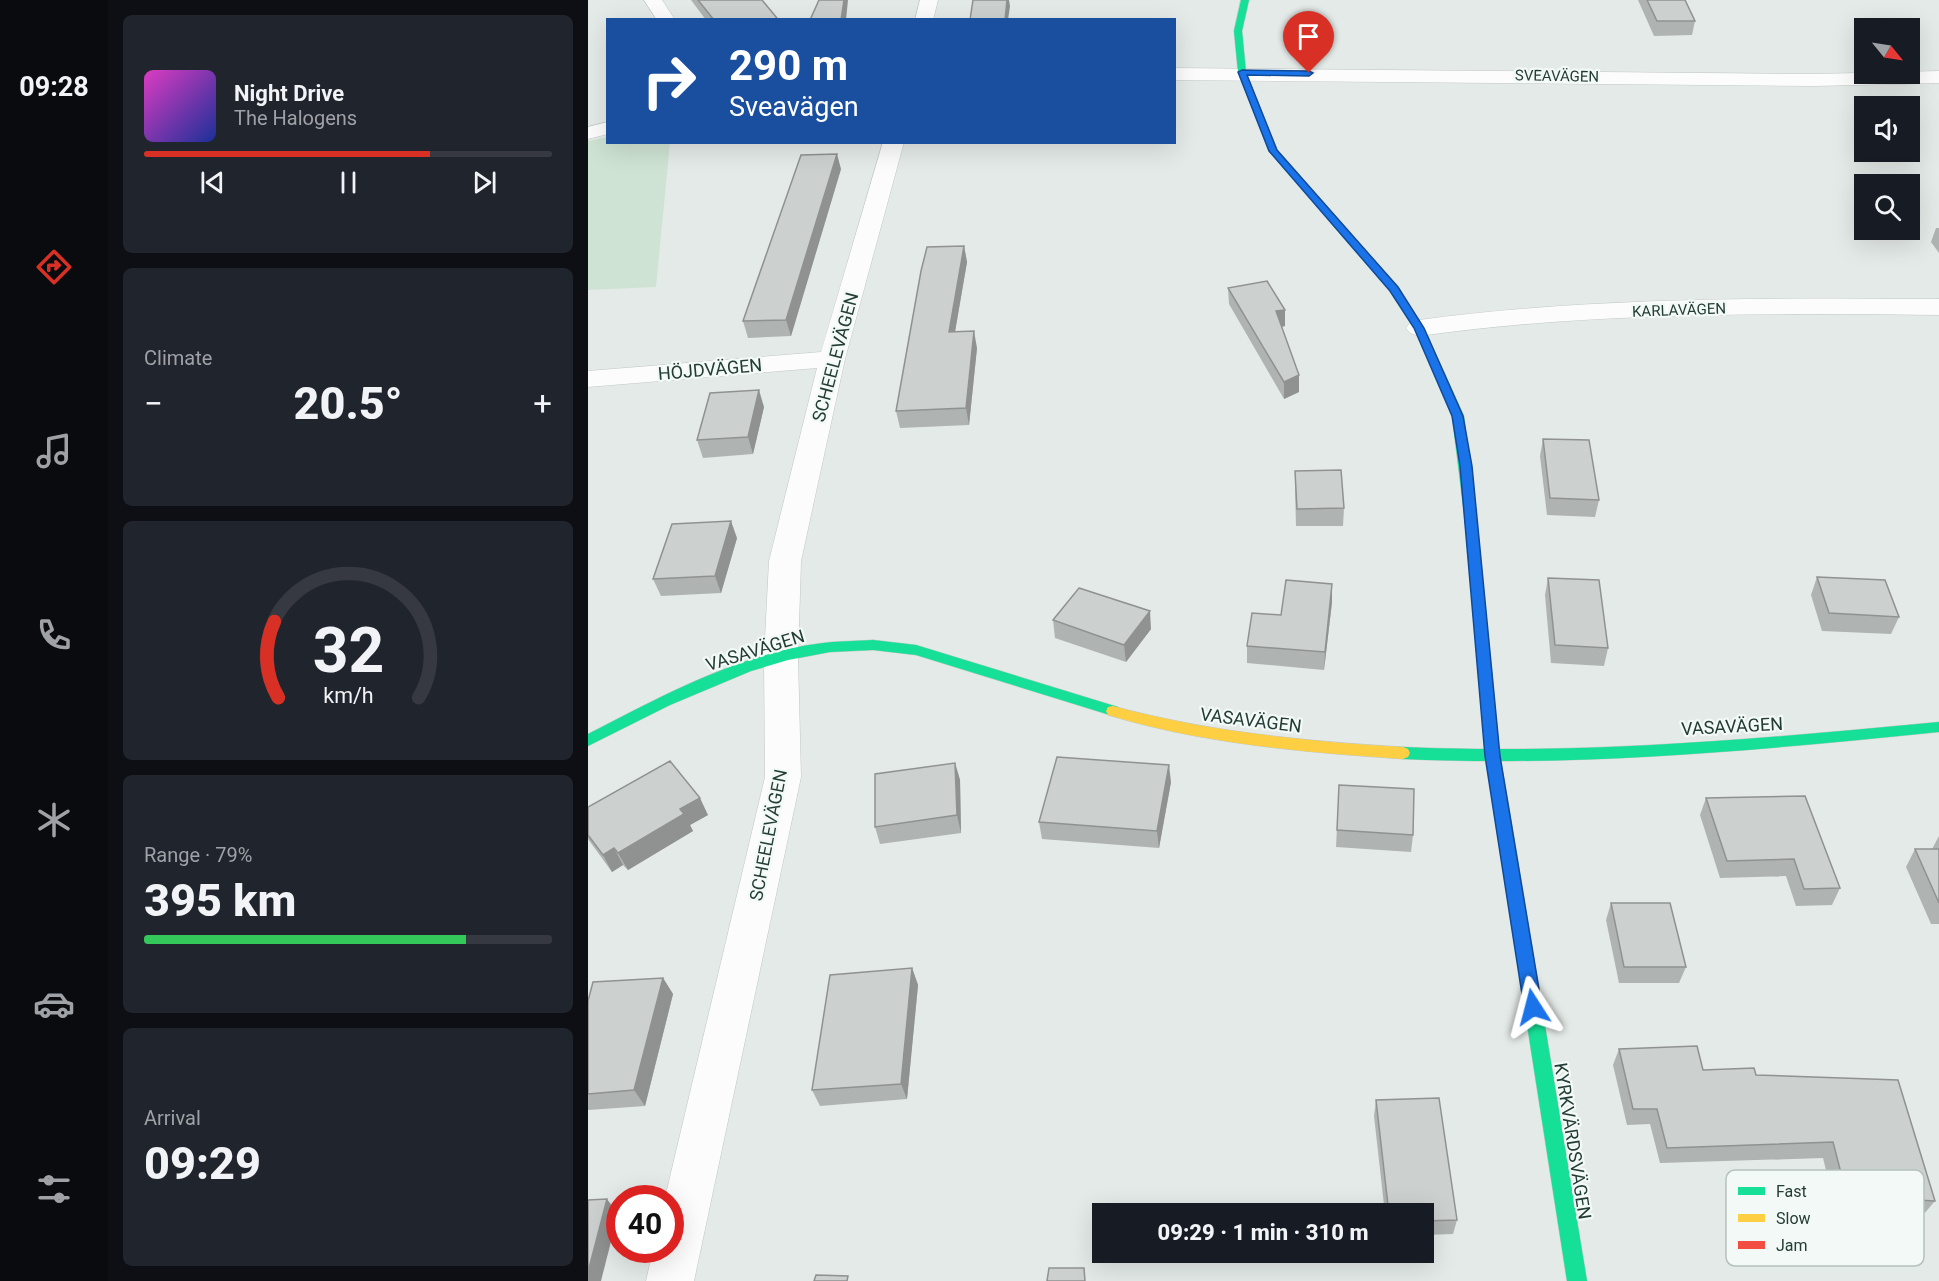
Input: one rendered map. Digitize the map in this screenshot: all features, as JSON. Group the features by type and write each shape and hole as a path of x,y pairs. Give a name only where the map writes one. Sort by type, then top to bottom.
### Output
{"street":[{"path":"653,0 665,18"},
{"path":"924,18 929,0"},
{"name":"KYRKVÄRDSVÄGEN","path":"1245,0 1238,31 1242,72 1273,151 1394,290 1419,328 1458,416 1466,466 1493,756 1577,1281"},
{"name":"SVEAVÄGEN","path":"1176,74 1242,72 1815,80 1939,77"},
{"path":"588,133 606,128"},
{"name":"SCHEELEVÄGEN","path":"670,1281 783,777 781,657 785,561 832,359 893,144"},
{"name":"KARLAVÄGEN","path":"1419,328 1482,318 1573,314 1819,306 1939,307"},
{"name":"HÖJDVÄGEN","path":"588,379 832,359"},
{"name":"VASAVÄGEN","path":"588,741 639,714 719,678 781,657 838,645 886,644 956,660 1034,686 1197,733 1340,748 1493,756 1808,740 1939,727"}],"green space":[{"path":"606,137 606,144 670,144 656,287 588,290 588,141"}],"building":[{"path":"698,0 762,0 777,18 712,18"},
{"path":"819,0 844,0 841,18 811,18"},
{"path":"973,0 1007,0 1005,18 970,18"},
{"path":"1647,0 1685,0 1695,21 1657,21"},
{"path":"837,154 786,320 743,321 801,155"},
{"path":"964,246 949,332 974,331 966,408 896,411 927,247"},
{"path":"1267,281 1285,310 1276,311 1299,375 1284,382 1228,288"},
{"path":"759,390 748,437 697,440 710,393"},
{"path":"1543,439 1589,440 1599,500 1550,498"},
{"path":"1341,470 1344,508 1297,509 1295,471"},
{"path":"731,521 715,576 653,579 672,524"},
{"path":"1817,577 1885,580 1899,617 1829,613"},
{"path":"1548,578 1599,580 1608,648 1555,645"},
{"path":"1286,580 1332,584 1325,652 1247,646 1252,613 1281,615"},
{"path":"1079,588 1150,611 1124,645 1053,620"},
{"path":"1057,757 1169,765 1157,831 1039,822"},
{"path":"670,761 700,798 680,809 684,814 618,853 614,848 603,855 588,835 588,807"},
{"path":"955,763 957,815 875,827 875,774"},
{"path":"1339,785 1414,789 1413,835 1337,830"},
{"path":"1805,796 1840,888 1804,889 1794,859 1727,861 1706,798"},
{"path":"1915,849 1939,849 1939,903"},
{"path":"1611,903 1670,903 1686,967 1624,967"},
{"path":"912,968 901,1084 812,1090 830,975"},
{"path":"663,978 634,1090 588,1094 588,1001 593,982"},
{"path":"1697,1046 1703,1070 1754,1068 1756,1075 1898,1080 1935,1201 1924,1200 1924,1170 1840,1170 1833,1142 1667,1148 1657,1109 1633,1109 1619,1049"},
{"path":"1439,1098 1457,1220 1434,1221 1434,1203 1388,1203 1376,1100"},
{"path":"606,1199 588,1272 588,1200"},
{"path":"1049,1268 1084,1268 1085,1281 1047,1281"},
{"path":"816,1275 848,1276 847,1281 814,1281"}],"traffic: fast":[{"path":"1245,0 1238,31 1242,72 1273,151 1394,289 1419,328 1458,416 1471,521"},
{"path":"588,741 705,683 746,667 788,655 830,647 873,645 916,650 1113,711"},
{"path":"1403,753 1470,756 1604,755 1739,746 1939,727"},
{"path":"1502,813 1577,1281"}],"traffic: slow":[{"path":"1113,711 1221,736 1292,745 1403,753"}],"traffic: jam":[{"path":"1471,521 1493,756 1502,813"}],"route":[{"path":"1309,73 1242,72 1273,151 1367,256 1394,290 1419,328 1458,416 1466,466 1493,756 1533,1007"}]}
